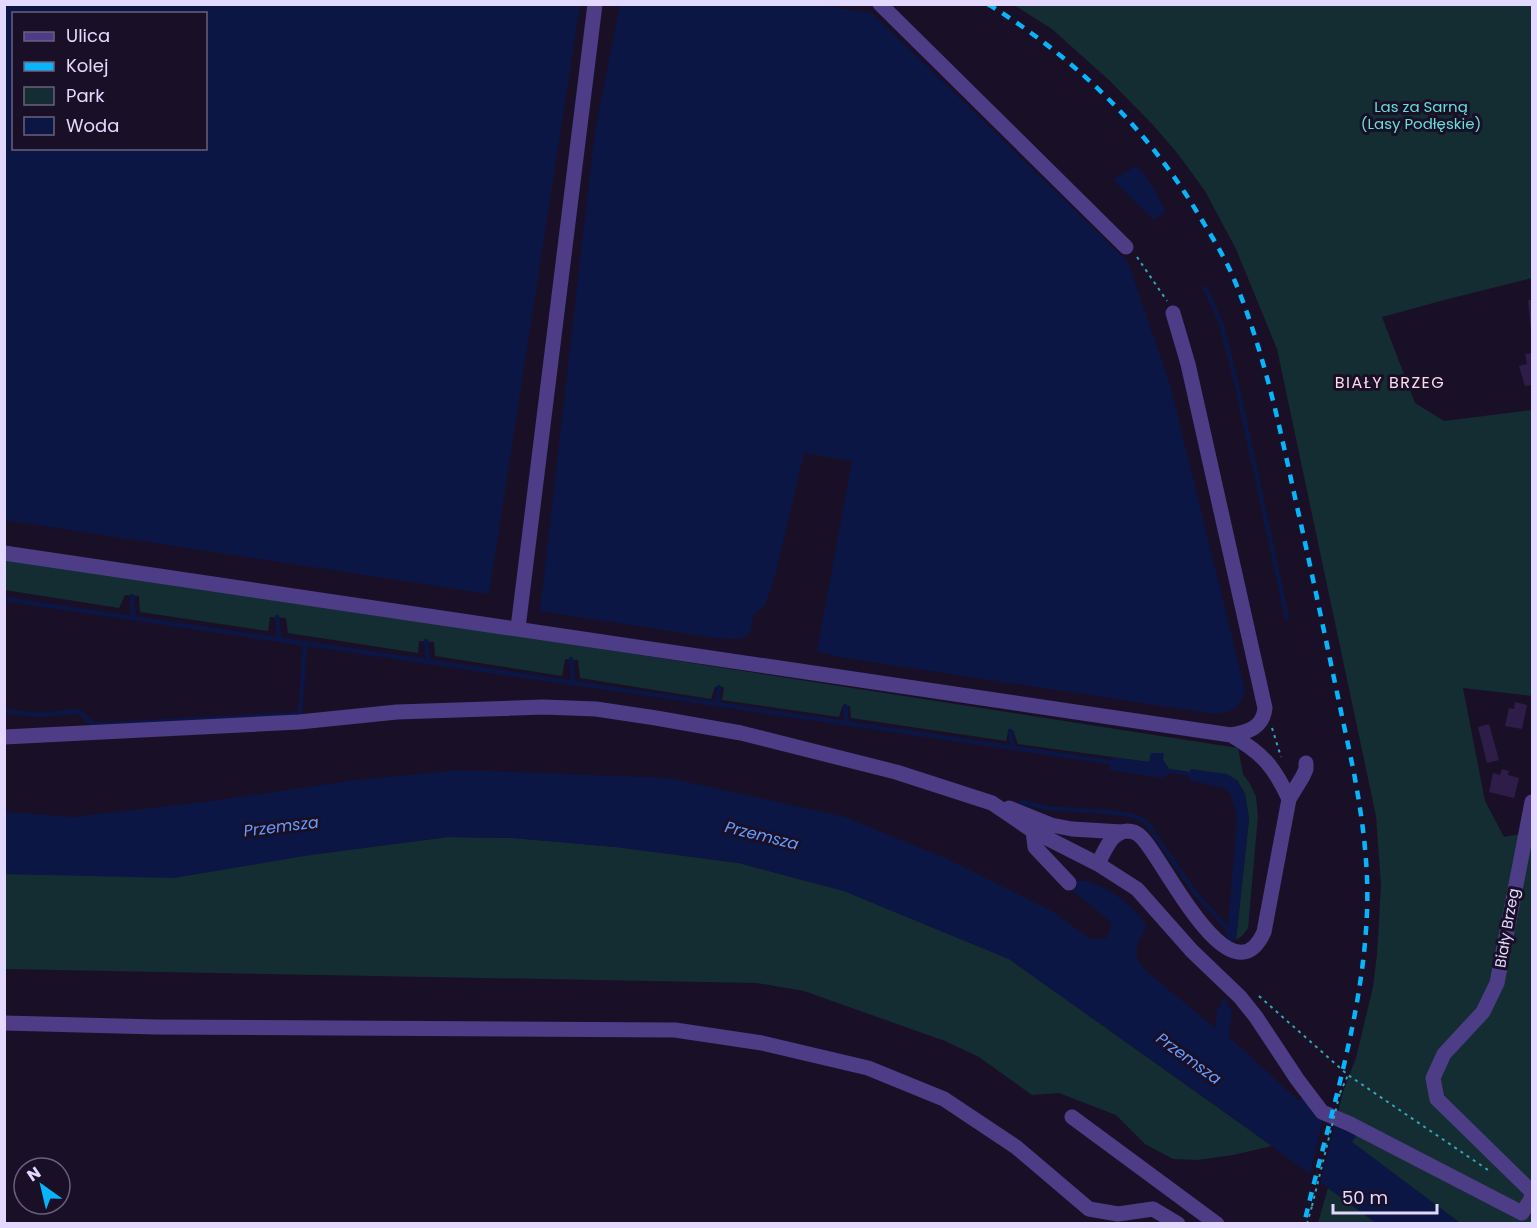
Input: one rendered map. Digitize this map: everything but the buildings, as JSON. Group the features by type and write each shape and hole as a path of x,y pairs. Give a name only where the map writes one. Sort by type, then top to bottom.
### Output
{"lane":[{"path":"518,628 595,4"},
{"path":"880,4 1131,251"},
{"path":"1173,313 1188,364 1265,708 1264,716 1254,729 1231,735"},
{"path":"4,553 1231,735 1254,749 1276,775 1289,799"},
{"path":"4,737 299,722 397,712 543,707 596,709 730,731 896,772 1051,825 1072,829 1135,832 1144,839 1197,920 1226,947 1240,952 1250,950 1258,944 1264,932 1289,799 1303,777 1306,763"},
{"name":"Biały Brzeg","path":"1098,864 1137,889 1192,951 1240,998 1256,1017 1322,1112 1350,1124 1522,1213 1533,1192 1437,1099 1433,1078 1444,1054 1483,1012 1497,983 1533,802"},
{"path":"992,803 1033,831 1098,864 1111,840 1122,832"},
{"path":"1033,831 1035,847 1069,884"},
{"path":"4,1023 157,1027 675,1030 762,1042 868,1068 944,1099 1016,1147 1089,1209 1118,1214 1153,1209 1178,1224"},
{"path":"1072,1118 1217,1224"}],"path":[{"path":"1131,251 1161,289 1173,313"},
{"path":"1307,1224 1340,1093 1348,1075 1490,1172"}],"green space":[{"name":"Las za Sarną (Lasy Podłęskie)","path":"1014,5 1532,5 1532,278 1382,317 1415,403 1444,421 1532,410 1532,696 1463,688 1485,801 1504,837 1532,832 1532,1223 1460,1223 1334,1129 1343,1092 1356,1058 1373,987 1381,885 1376,816 1277,349 1236,249 1205,191 1178,154 1110,81 1052,29"},
{"path":"4,556 1238,748 1243,774 1256,797 1258,816 1248,928 1236,940 1249,819 1245,794 1237,780 1191,769 1190,772 1169,769 1163,760 1163,753 1149,762 1018,744 1013,730 1008,732 1006,741 851,718 850,706 842,707 839,717 722,700 724,687 715,687 711,699 580,678 578,660 565,659 562,676 435,656 434,642 419,641 418,653 288,633 286,618 270,617 268,631 140,612 139,596 125,595 119,608 5,590"},
{"path":"448,837 513,838 616,847 739,863 844,891 1009,959 1272,1146 1197,1160 1173,1159 1145,1144 1116,1115 1059,1093 1032,1095 979,1057 945,1041 804,991 757,983 5,969 5,874 79,875 317,854"},
{"path":"1328,1188 1376,1223 1318,1223"}],"water":[{"path":"812,4 872,13 1128,262 1170,385 1245,690 1241,701 1235,708 1215,714 839,657 817,651 852,461 804,453 776,572 765,605 753,615 750,634 739,639 716,638 540,611 595,131 620,5"},
{"path":"4,5 580,5 489,594 5,520"},
{"path":"1136,166 1147,178 1166,211 1154,220 1113,180"},
{"path":"1151,753 1164,753 1163,760 1169,769 1190,772 1191,769 1227,774 1237,780 1245,794 1249,819 1236,940 1227,938 1237,818 1230,793 1224,788 1189,780 1189,776 1168,773 1163,778 1109,770 1112,757 1149,762"},
{"name":"Przemsza","path":"460,770 669,778 845,817 947,859 1050,910 1091,939 1105,939 1111,929 1110,921 1072,890 1076,881 1084,881 1105,888 1126,902 1142,918 1146,926 1136,948 1137,957 1145,970 1215,1028 1221,1000 1228,1001 1228,1008 1232,1008 1229,1037 1299,1101 1309,1088 1321,1105 1364,1125 1352,1142 1460,1223 1376,1223 1246,1127 1009,959 844,891 739,863 616,847 513,838 448,837 317,854 174,878 5,874 4,812 74,817 212,801 356,780"}],"pier":[{"path":"1326,1105 1338,1109 1320,1186 1309,1178"}],"waterway":[{"path":"1205,288 1221,323 1238,390 1287,618"},
{"path":"132,596 133,618"},
{"path":"4,599 1116,763"},
{"path":"277,617 279,639"},
{"path":"426,641 428,661"},
{"path":"4,711 38,715 78,711 94,725 300,714 305,643"},
{"path":"571,659 573,683"},
{"path":"717,704 719,687"},
{"path":"845,706 847,723"},
{"path":"1010,731 1013,748"},
{"path":"1022,802 1046,808 1130,815 1145,821 1196,894 1227,928 1231,939"}],"railway":[{"path":"988,4 1020,25 1080,72 1133,125 1180,185 1231,272 1252,328 1269,386 1353,768 1362,822 1367,876 1364,952 1352,1030 1304,1224"}],"district":[{"name":"BIAŁY BRZEG","path":"1390,382"}]}
